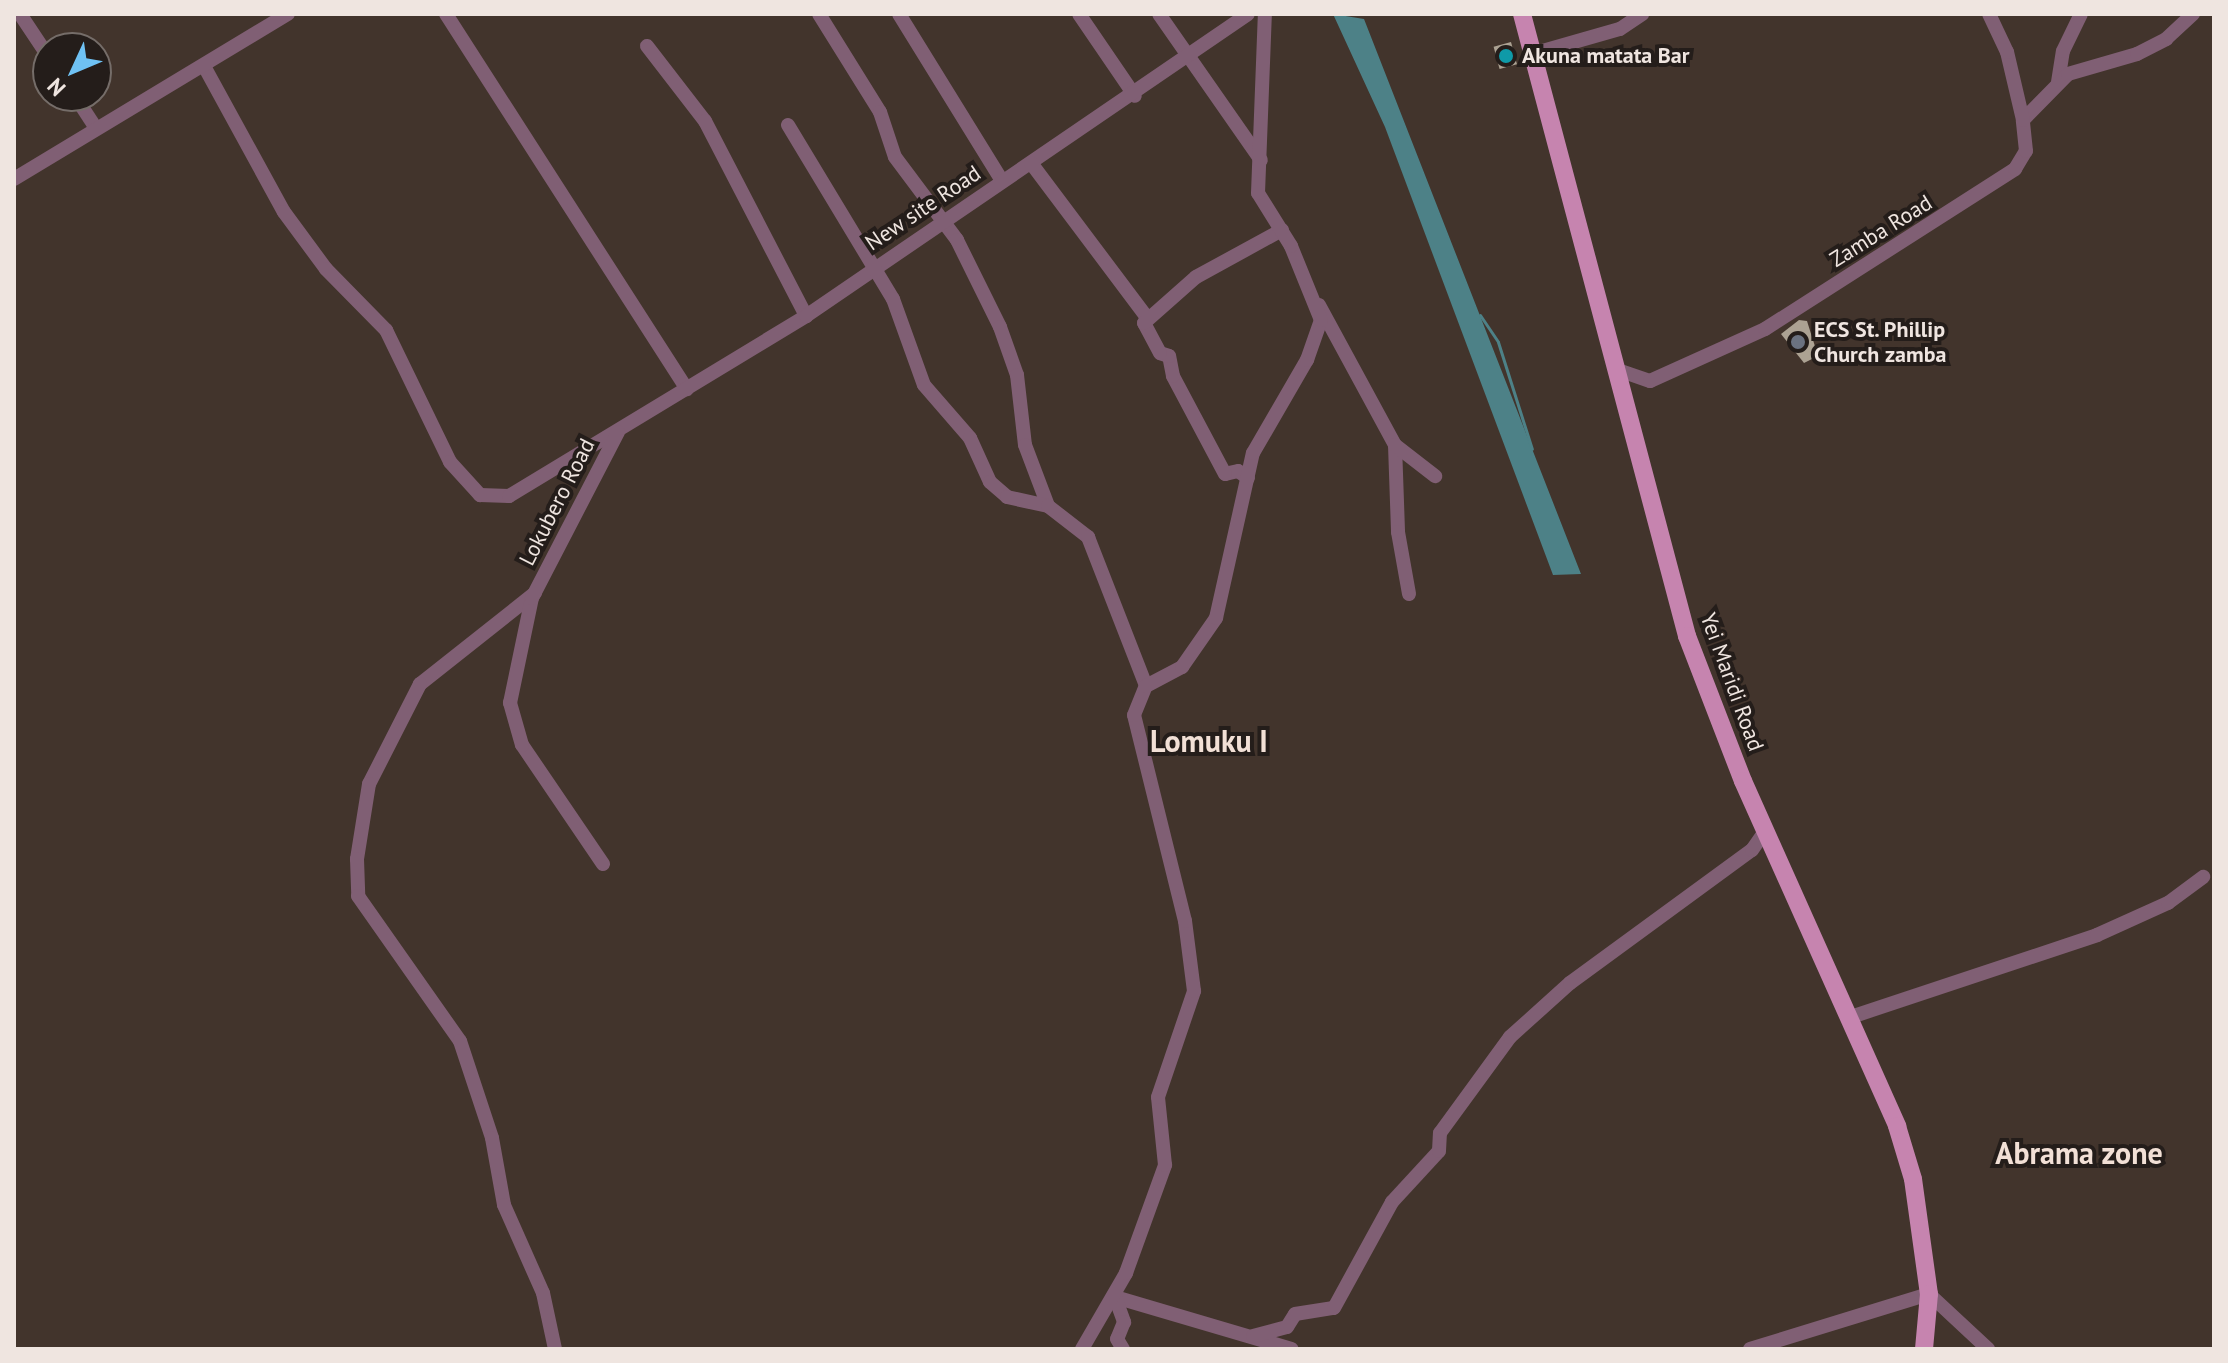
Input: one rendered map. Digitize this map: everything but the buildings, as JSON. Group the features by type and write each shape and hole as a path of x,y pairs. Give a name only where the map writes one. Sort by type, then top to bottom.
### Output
{"main road":[{"name":"Yei Maridi Road","path":"1522,14 1687,636 1766,830 1851,1017 1913,1179 1929,1294 1924,1349"}],"street":[{"path":"20,14 32,32"},
{"path":"14,179 95,127 204,66 288,14"},
{"path":"446,14 687,389"},
{"path":"819,14 877,105 895,157 943,220 1010,352 1025,445 1048,506"},
{"path":"899,14 1002,181"},
{"path":"1079,14 1135,96"},
{"path":"1159,14 1191,57 1228,120 1261,160"},
{"name":"New site Road","path":"204,66 284,212 326,269 386,330 420,408 466,484 480,495 509,496 806,316 874,266 1135,96 1248,14"},
{"path":"1265,14 1258,193 1282,230 1395,445 1435,476"},
{"path":"1532,54 1620,29 1642,14"},
{"name":"Zamba Road","path":"1618,370 1650,381 1671,374 1816,298 2015,169 2026,151 2023,120 2007,52 1989,14"},
{"path":"2058,82 2063,51 2081,14"},
{"path":"2023,120 2058,82 2082,66 2137,54 2193,14"},
{"path":"647,46 705,121 806,316"},
{"path":"85,112 95,127"},
{"path":"788,125 874,266 901,317 924,385 970,438 990,482 1007,497 1048,506 1075,524 1097,552 1146,686 1135,725 1185,921 1194,991 1158,1097 1165,1165 1115,1297 1082,1349"},
{"path":"1031,163 1146,316 1145,327 1160,353 1169,356 1173,376 1225,474 1238,471 1248,478"},
{"path":"1146,316 1196,277 1282,230"},
{"path":"1146,686 1182,667 1216,618 1248,478 1265,428 1318,337 1319,305"},
{"name":"Lokubero Road","path":"535,593 618,432"},
{"path":"1395,445 1398,532 1409,594"},
{"path":"535,593 510,703 522,745 603,864"},
{"path":"535,593 412,696 369,784 357,869 358,896 460,1041 492,1138 504,1205 543,1293 555,1349"},
{"path":"1253,1336 1287,1327 1295,1314 1334,1308 1392,1202 1439,1151 1440,1133 1510,1037 1570,983 1752,850 1766,830"},
{"path":"1851,1017 2097,935 2168,903 2203,877"},
{"path":"1750,1349 1929,1294 1988,1349"},
{"path":"1115,1297 1292,1349"},
{"path":"1115,1297 1124,1322 1117,1339 1123,1349"}],"water":[{"path":"1333,14 1364,19 1581,574 1553,575 1385,127"}],"waterway":[{"path":"1480,315 1498,342 1532,449"}],"place":[{"name":"Akuna matata Bar","path":"1506,56"},
{"name":"ECS St. Phillip Church zamba","path":"1798,342"}],"district":[{"name":"Lomuku I","path":"1209,741"},
{"name":"Abrama zone","path":"2079,1153"}]}
